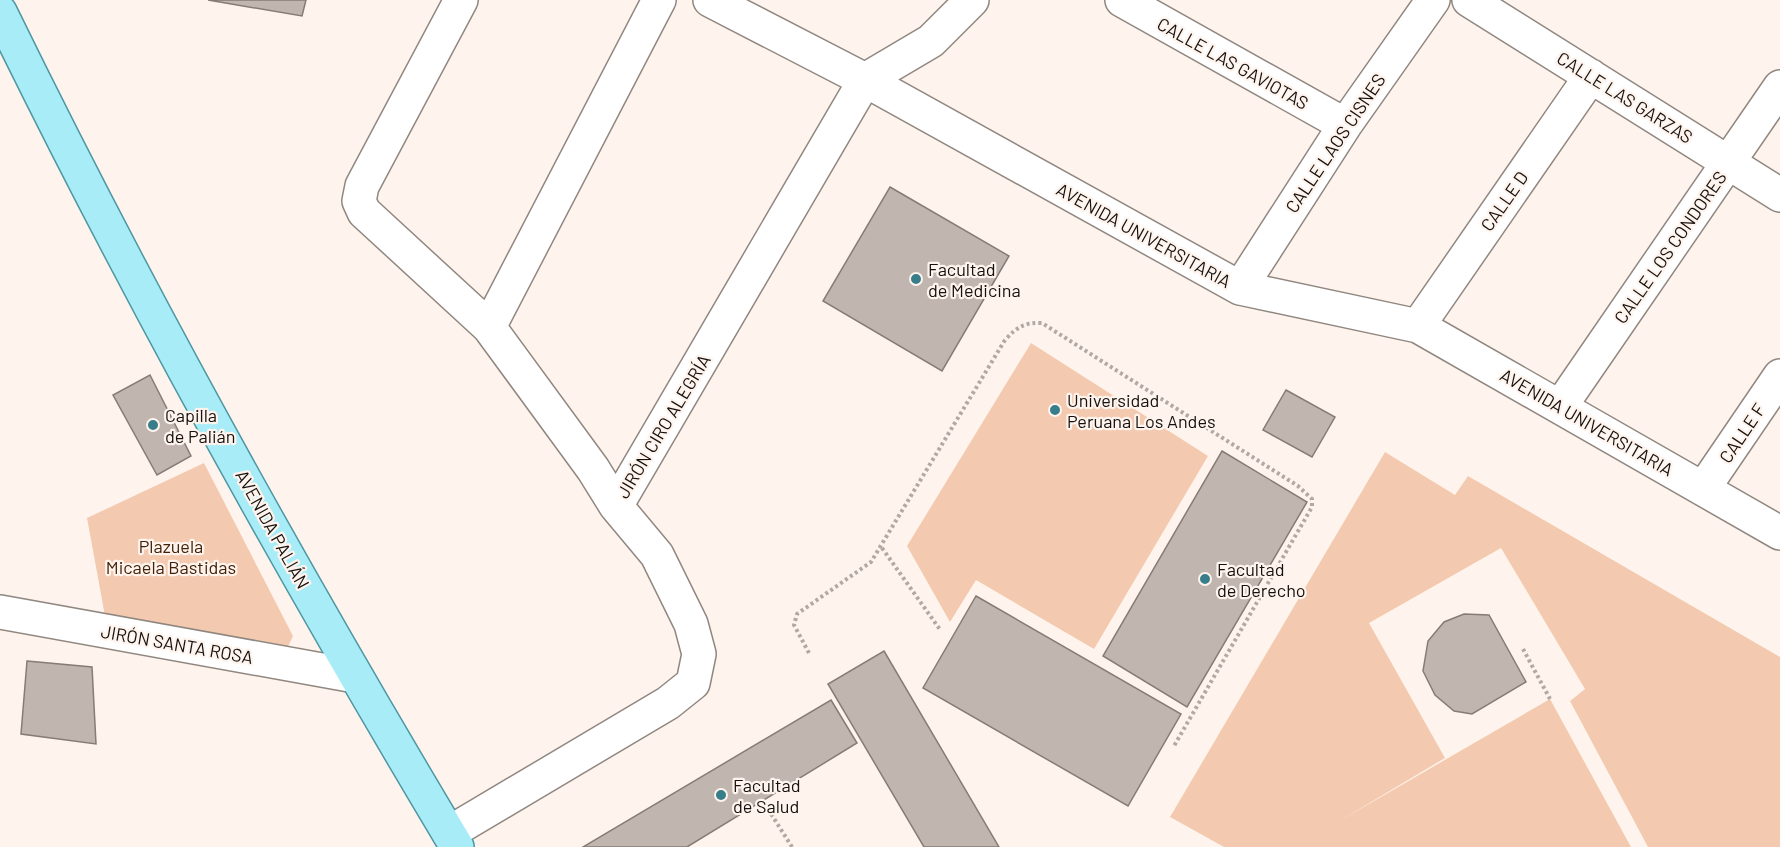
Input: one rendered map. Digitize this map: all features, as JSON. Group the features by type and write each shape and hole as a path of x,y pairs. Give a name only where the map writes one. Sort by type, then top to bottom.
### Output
{"main road":[{"name":"AVENIDA PALIÁN","path":"0,12 78,171 355,676 453,840"}],"street":[{"path":"461,0 362,186 359,201 364,212 489,327 593,469 616,506"},
{"path":"489,327 659,0"},
{"name":"AVENIDA UNIVERSITARIA","path":"710,0 865,80 1240,288 1418,326 1780,533"},
{"path":"865,80 931,41 972,0"},
{"name":"CALLE LAS GAVIOTAS","path":"1122,0 1345,125"},
{"name":"CALLE LAOS CISNES","path":"1240,288 1345,125 1432,0"},
{"name":"CALLE LAS GARZAS","path":"1469,0 1780,195"},
{"name":"CALLE D","path":"1418,326 1591,76"},
{"name":"JIRÓN CIRO ALEGRÍA","path":"453,840 668,703 693,683 699,654 691,624 657,555 616,506 865,80"},
{"name":"CALLE LOS CONDORES","path":"1560,407 1780,87"},
{"name":"CALLE F","path":"1703,489 1780,376"},
{"name":"JIRÓN SANTA ROSA","path":"0,612 355,676"}],"path":[{"path":"809,653 794,625 797,614 865,569 882,548 1005,340 1016,329 1028,322 1042,323 1298,486 1312,500 1312,507 1174,746"},
{"path":"882,548 941,631"},
{"path":"1523,649 1550,699"},
{"path":"768,809 792,847"}],"green space":[{"path":"1031,343 1208,456 1094,649 976,580 950,622 907,546"},
{"path":"1385,452 1455,495 1468,476 1780,657 1780,847 1648,847 1570,701 1585,689 1501,548 1369,623 1445,758 1336,823 1550,699 1631,847 1224,847 1170,817"},
{"name":"Plazuela Micaela Bastidas","path":"204,463 293,636 286,651 105,616 87,518"}],"building":[{"path":"208,0 306,0 302,16"},
{"name":"Facultad de Medicina","path":"890,187 1009,256 942,371 823,301"},
{"name":"Capilla de Palián","path":"150,375 191,456 157,475 113,395"},
{"path":"1286,390 1335,417 1312,457 1263,430"},
{"name":"Facultad de Derecho","path":"1222,451 1307,502 1187,707 1103,656"},
{"path":"976,596 1181,714 1128,806 923,688"},
{"path":"1464,614 1489,615 1526,682 1472,714 1454,711 1435,695 1423,671 1428,641 1444,622"},
{"path":"884,651 999,847 924,847 828,684"},
{"path":"27,661 92,667 96,744 21,734"},
{"name":"Facultad de Salud","path":"831,700 857,743 687,847 583,847"}],"place":[{"name":"Facultad de Medicina","path":"916,279"},
{"name":"Universidad Peruana Los Andes","path":"1055,410"},
{"name":"Capilla de Palián","path":"153,425"},
{"name":"Facultad de Derecho","path":"1205,579"},
{"name":"Facultad de Salud","path":"721,795"}]}
